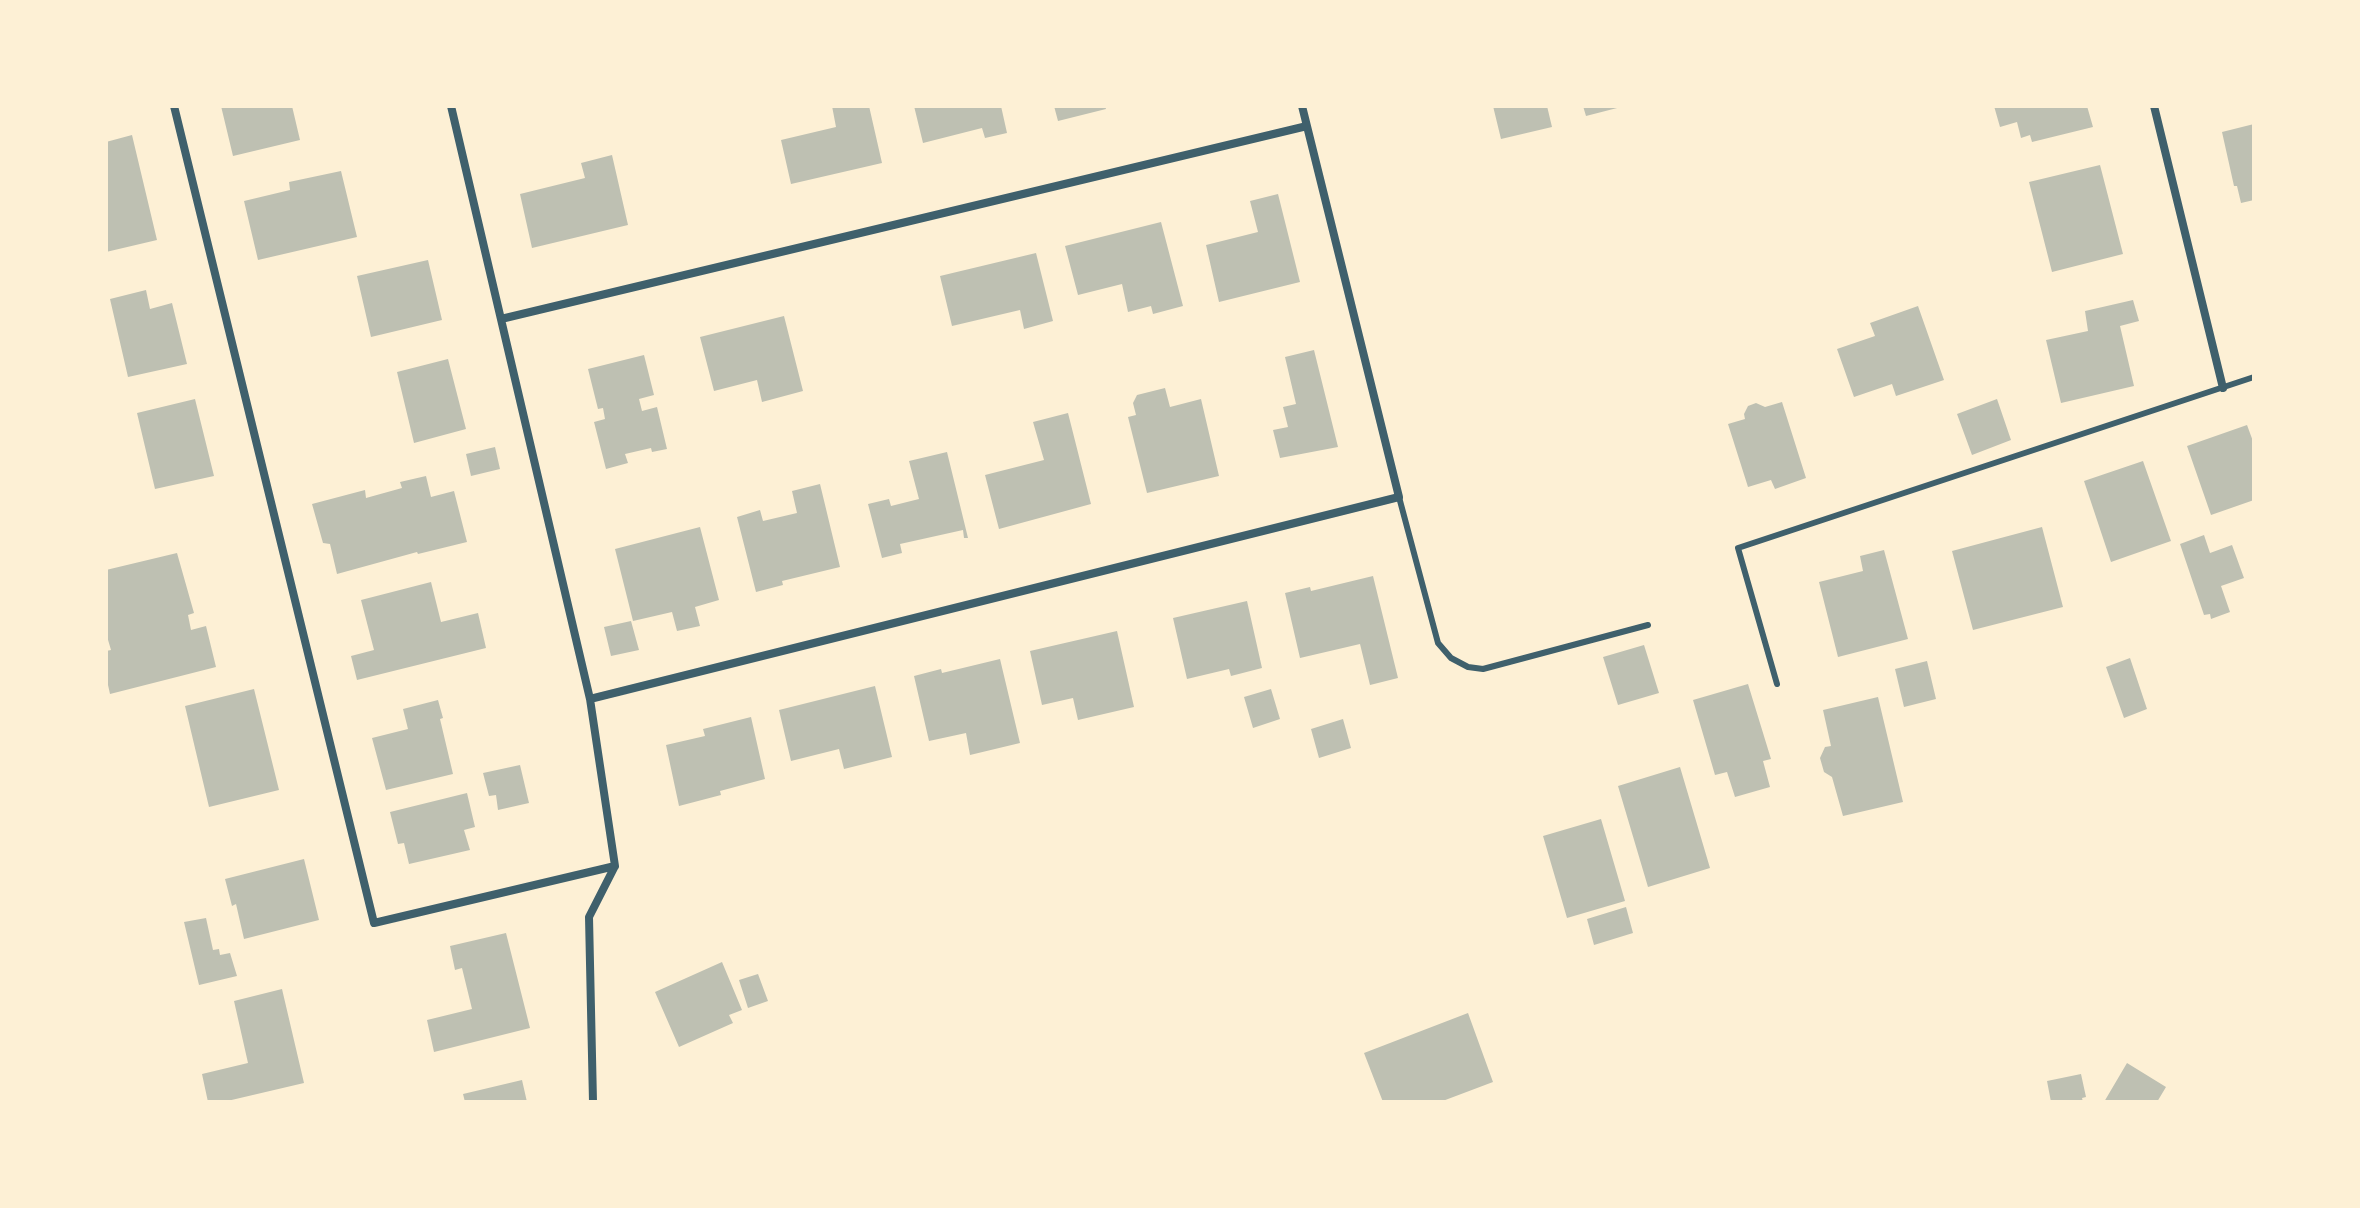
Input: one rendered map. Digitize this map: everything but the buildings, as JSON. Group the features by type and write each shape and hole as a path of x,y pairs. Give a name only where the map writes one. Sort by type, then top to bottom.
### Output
{"street":[{"path":"174,106 374,923 615,866"},
{"path":"451,106 590,699 615,866 589,917 593,1102"},
{"path":"590,699 1399,497 1302,106"},
{"path":"2154,106 2223,388"},
{"path":"501,319 1307,126"}],"lane":[{"path":"1777,684 1738,548 2254,377"},
{"path":"1399,497 1438,643 1451,658 1468,667 1483,669 1648,625"}]}
